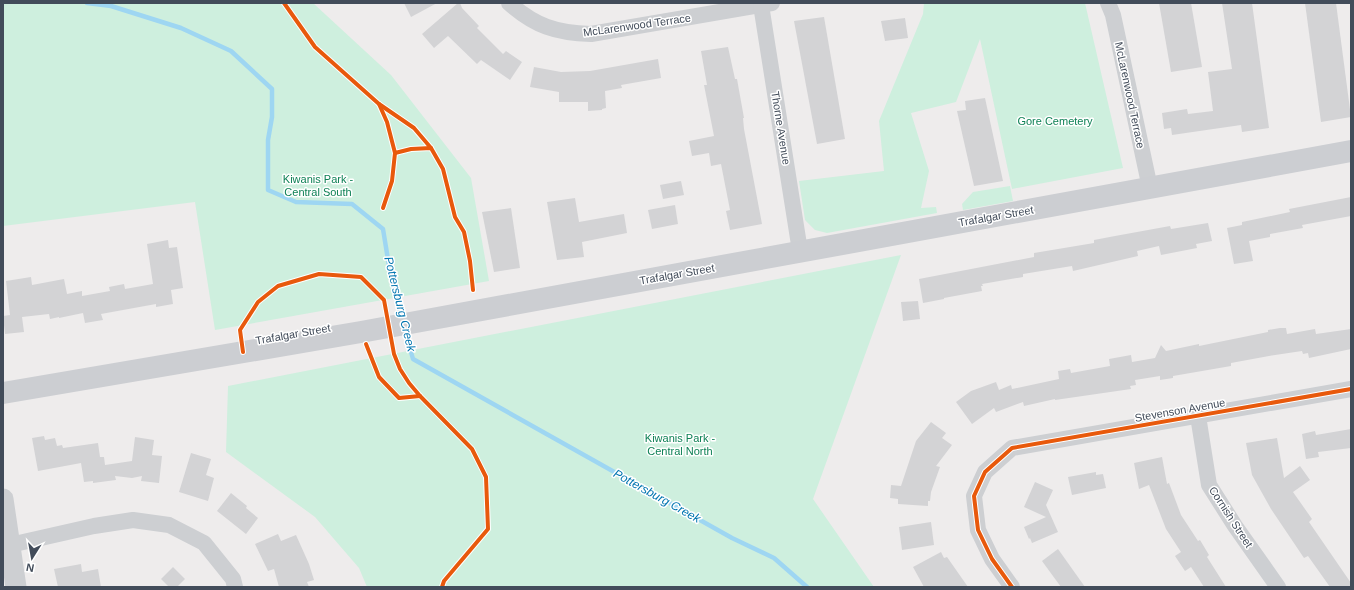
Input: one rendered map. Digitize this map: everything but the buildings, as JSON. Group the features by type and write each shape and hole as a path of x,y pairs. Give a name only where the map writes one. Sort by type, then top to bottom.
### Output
{"main road":[{"name":"Trafalgar Street","path":"3,393 361,332 1351,151"}],"street":[{"name":"McLarenwood Terrace","path":"508,3 530,20 555,30 573,34 591,34 766,4"},
{"name":"McLarenwood Terrace","path":"1108,3 1113,14 1150,188"},
{"name":"Thorne Avenue","path":"766,4 800,251"},
{"name":"Stevenson Avenue","path":"1012,587 992,559 978,530 974,496 985,472 1012,448 1351,389"},
{"name":"Cornish Street","path":"1198,416 1209,485 1235,526 1278,587"},
{"path":"3,499 16,587"},
{"path":"10,545 94,526 132,520 169,524 204,543 233,579 235,587"}],"green space":[{"name":"Kiwanis Park - Central South","path":"3,3 313,3 391,75 471,178 489,281 215,330 195,202 3,226"},
{"name":"Gore Cemetery","path":"924,3 1085,3 1123,168 1012,189 980,39 956,102 911,113 929,171 921,208 936,207 937,213 827,233 815,230 805,220 799,181 884,171 879,121 923,14"},
{"path":"1010,186 1013,201 963,210 962,204 973,192"},
{"name":"Kiwanis Park - Central North","path":"901,255 813,499 874,587 367,587 359,568 315,517 226,452 228,386"}],"waterway":[{"name":"Pottersburg Creek","path":"87,3 111,6 181,28 231,51 272,89 272,117 268,140 268,190 296,202 352,204 383,229 391,278 402,320"},
{"name":"Pottersburg Creek","path":"405,331 413,359 732,538 774,558 807,587"}],"cycle path":[{"path":"284,3 315,47 379,104 387,122 395,153 411,149 431,148 443,169 455,217 464,232 470,261 473,290"},
{"path":"379,104 414,128 431,148"},
{"path":"383,208 392,181 395,153"},
{"path":"243,352 240,330 258,302 278,286 319,274 361,277 384,300 394,354 400,369 420,396 472,449 486,477 488,529 444,581 442,587"},
{"path":"366,344 379,377 399,398 420,396"},
{"path":"1012,587 992,559 978,530 974,496 985,472 1012,448 1351,389"}]}
